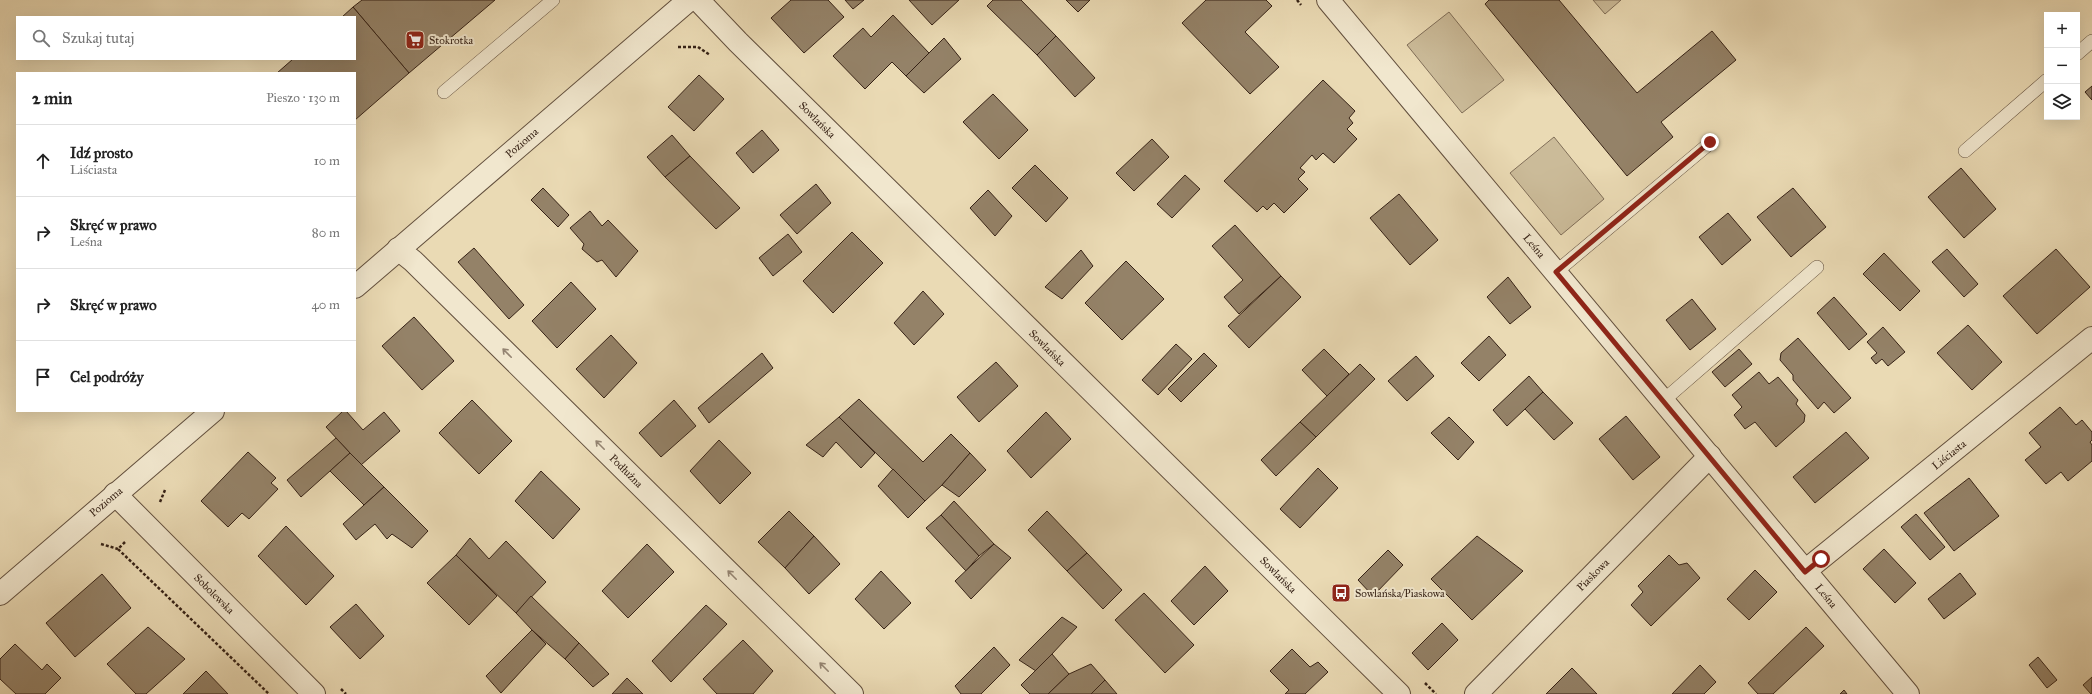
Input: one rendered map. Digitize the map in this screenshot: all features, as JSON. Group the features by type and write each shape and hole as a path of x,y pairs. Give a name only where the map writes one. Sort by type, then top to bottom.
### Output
{"street":[{"name":"Pozioma","path":"356,286 689,0"},
{"name":"Sowlańska","path":"698,0 738,42 1399,694"},
{"name":"Leśna","path":"1328,0 1664,400 1805,572 1908,694"},
{"name":"Podłużna","path":"398,249 413,261 852,694"},
{"name":"Liściasta","path":"1805,572 2092,338"},
{"name":"Pozioma","path":"0,594 212,412"},
{"name":"Piaskowa","path":"1476,694 1710,456"},
{"name":"Sobolewska","path":"115,494 314,694"}],"lane":[{"path":"444,92 553,0"},
{"path":"2080,51 2092,41"},
{"path":"1965,151 2044,83"},
{"path":"1556,272 1710,142"},
{"path":"1664,400 1817,267"}],"path":[{"path":"654,30 669,46 698,47 720,62 738,42"}],"shaded area":[{"path":"1593,0 1621,0 1605,14"},
{"path":"1449,12 1504,80 1462,113 1407,45"},
{"path":"1554,137 1604,199 1561,235 1510,173"}],"building":[{"name":"Stokrotka","path":"362,0 495,0 409,73 353,7"},
{"path":"791,0 828,0 844,17 804,53 771,18"},
{"path":"845,0 864,0 853,9"},
{"path":"909,0 959,0 932,25"},
{"path":"993,0 1021,0 1056,36 1037,55 987,6"},
{"path":"1066,0 1090,0 1078,12"},
{"path":"1206,0 1266,0 1272,6 1245,32 1279,67 1250,94 1182,23"},
{"path":"1489,0 1559,0 1637,93 1712,31 1736,60 1661,122 1673,137 1627,176 1485,4"},
{"path":"353,7 409,73 356,119 356,72 278,72 292,60 356,60 356,16 343,16"},
{"path":"893,15 929,53 906,76 892,62 865,89 833,56 863,28 871,37"},
{"path":"1056,36 1095,78 1075,97 1037,55"},
{"path":"944,38 961,59 924,93 906,76"},
{"path":"699,75 724,99 694,131 668,107"},
{"path":"1323,80 1355,111 1349,118 1353,123 1347,129 1357,139 1334,163 1323,153 1316,160 1312,155 1300,168 1305,172 1298,179 1308,189 1284,213 1274,203 1267,210 1263,206 1257,212 1224,181"},
{"path":"2092,86 2092,100 2085,92"},
{"path":"993,94 1028,130 999,159 963,122"},
{"path":"762,130 779,150 753,173 736,153"},
{"path":"672,135 690,156 665,177 647,157"},
{"path":"1152,139 1169,157 1134,191 1116,173"},
{"path":"690,156 740,208 716,229 665,177"},
{"path":"1035,165 1068,198 1046,222 1012,188"},
{"path":"1961,168 1996,209 1964,238 1928,197"},
{"path":"1185,175 1200,189 1172,218 1157,204"},
{"path":"816,184 831,203 797,234 780,215"},
{"path":"543,188 569,215 558,227 531,200"},
{"path":"1793,188 1826,227 1791,257 1757,217"},
{"path":"988,190 1012,216 995,236 970,208"},
{"path":"1399,194 1438,240 1410,265 1370,218"},
{"path":"590,211 602,226 608,220 638,251 616,277 602,260 597,262 582,249 584,244 570,228"},
{"path":"1728,213 1751,240 1722,265 1699,237"},
{"path":"1235,225 1281,276 1239,314 1224,297 1243,280 1212,246"},
{"path":"852,232 883,263 833,313 803,281"},
{"path":"788,234 802,252 773,276 759,258"},
{"path":"474,248 524,305 509,319 458,262"},
{"path":"1947,249 1978,284 1964,297 1932,262"},
{"path":"2056,249 2090,287 2037,334 2003,296"},
{"path":"1081,250 1093,266 1062,299 1045,287"},
{"path":"1884,253 1920,291 1900,311 1863,274"},
{"path":"1126,261 1164,299 1122,340 1085,303"},
{"path":"1281,276 1301,297 1249,348 1228,326"},
{"path":"1508,277 1531,307 1510,324 1487,297"},
{"path":"571,282 596,309 557,348 532,321"},
{"path":"923,291 944,314 914,345 894,323"},
{"path":"1834,297 1867,334 1849,350 1817,313"},
{"path":"1692,299 1716,329 1690,350 1666,320"},
{"path":"414,317 454,361 422,390 382,346"},
{"path":"1968,325 2002,362 1972,390 1937,353"},
{"path":"1883,327 1905,352 1888,366 1882,359 1876,364 1871,358 1877,353 1867,342"},
{"path":"611,335 637,363 604,398 576,369"},
{"path":"1489,336 1506,355 1479,381 1461,363"},
{"path":"1798,338 1851,398 1834,413 1824,402 1818,409 1793,380 1793,375 1780,360 1781,353"},
{"path":"1176,344 1192,359 1158,395 1142,380"},
{"path":"1324,349 1349,374 1327,396 1302,370"},
{"path":"1739,349 1752,364 1725,387 1712,372"},
{"path":"762,353 773,368 709,423 698,408"},
{"path":"1204,353 1217,366 1181,402 1168,389"},
{"path":"1416,356 1434,376 1407,401 1388,381"},
{"path":"996,362 1018,386 979,422 957,397"},
{"path":"1360,364 1375,379 1316,437 1300,422"},
{"path":"1759,372 1769,384 1778,377 1798,400 1796,404 1805,415 1804,422 1776,447 1755,422 1745,429 1734,415 1742,407 1732,395"},
{"path":"1529,376 1543,392 1507,426 1493,410"},
{"path":"1543,392 1573,423 1554,440 1525,409"},
{"path":"859,399 923,462 951,434 970,453 942,485 925,501 839,417"},
{"path":"472,400 512,441 479,474 439,433"},
{"path":"674,400 696,426 661,457 639,433"},
{"path":"2060,407 2076,425 2082,420 2092,432 2092,440 2090,442 2092,445 2092,461 2068,481 2061,472 2046,484 2025,460 2041,447 2029,433"},
{"path":"342,412 347,412 363,430 384,412 400,431 361,465 326,427"},
{"path":"1046,412 1071,439 1031,478 1007,451"},
{"path":"1626,416 1660,457 1633,480 1599,439"},
{"path":"839,417 875,453 861,468 836,442 823,457 806,445"},
{"path":"1449,417 1474,442 1458,460 1431,433"},
{"path":"1300,422 1316,437 1276,476 1261,460"},
{"path":"1846,432 1869,458 1815,503 1793,477"},
{"path":"336,438 350,453 301,497 287,480"},
{"path":"719,440 751,473 720,504 690,471"},
{"path":"248,452 276,478 271,483 278,489 249,519 242,513 228,527 201,501"},
{"path":"350,453 384,487 364,505 330,471"},
{"path":"970,453 986,470 959,497 942,485"},
{"path":"1318,468 1338,488 1300,528 1280,509"},
{"path":"893,469 925,501 908,518 878,486"},
{"path":"541,471 580,509 553,539 515,501"},
{"path":"1969,478 1999,516 1954,551 1924,513"},
{"path":"384,487 428,531 412,548 392,534 387,539 375,524 356,540 343,524"},
{"path":"954,501 994,544 979,556 941,515"},
{"path":"789,511 814,536 785,568 758,542"},
{"path":"1047,511 1087,553 1067,571 1028,530"},
{"path":"1916,514 1945,547 1930,560 1901,527"},
{"path":"941,515 979,556 966,571 926,528"},
{"path":"286,526 334,576 306,605 258,556"},
{"path":"814,536 840,564 809,594 785,568"},
{"path":"1477,536 1523,571 1472,620 1431,579"},
{"path":"470,538 489,559 506,541 546,582 516,613 456,555"},
{"path":"647,544 674,572 628,618 602,591"},
{"path":"994,544 1011,558 971,599 955,581"},
{"path":"1884,549 1916,583 1895,603 1863,569"},
{"path":"1388,550 1403,565 1373,596 1358,580"},
{"path":"1087,553 1122,590 1103,609 1067,571"},
{"path":"456,555 497,596 469,625 427,583"},
{"path":"1669,555 1679,565 1687,563 1700,578 1651,626 1631,605 1643,592 1638,586"},
{"path":"1205,566 1228,591 1194,625 1171,601"},
{"path":"1755,570 1777,592 1749,620 1727,599"},
{"path":"881,571 911,603 884,629 855,599"},
{"path":"1960,573 1976,594 1944,619 1928,599"},
{"path":"102,574 131,608 75,657 46,623"},
{"path":"1144,593 1194,645 1165,673 1115,620"},
{"path":"531,596 579,643 565,659 532,630 516,613"},
{"path":"356,604 384,636 360,659 330,627"},
{"path":"706,605 727,624 671,682 652,661"},
{"path":"1062,617 1077,627 1036,671 1019,660"},
{"path":"1442,623 1458,640 1428,670 1412,653"},
{"path":"148,627 185,659 146,694 136,694 107,664"},
{"path":"1806,627 1824,646 1773,694 1758,694 1748,683"},
{"path":"532,630 546,644 501,693 486,676"},
{"path":"743,640 773,671 753,694 717,694 703,679"},
{"path":"579,643 609,674 593,687 565,659"},
{"path":"15,644 42,670 47,664 61,678 45,694 16,694 0,679 0,659"},
{"path":"994,647 1010,665 981,694 961,694 955,686"},
{"path":"1292,649 1310,667 1318,662 1328,672 1305,694 1285,694 1289,690 1270,671"},
{"path":"1052,654 1069,674 1048,694 1030,694 1021,685"},
{"path":"2038,657 2057,680 2047,688 2029,665"},
{"path":"1091,664 1105,680 1091,694 1048,694 1069,674"},
{"path":"1700,665 1716,682 1704,694 1672,694"},
{"path":"1572,668 1597,694 1546,694"},
{"path":"206,671 228,694 183,694"},
{"path":"2092,677 2092,694 2091,694 2083,685"},
{"path":"627,678 643,694 612,694"},
{"path":"1105,680 1117,694 1091,694"},
{"path":"1844,690 1847,694 1840,694"}],"place":[{"name":"Stokrotka","path":"415,40"},
{"name":"Sowlańska/Piaskowa","path":"1341,593"}],"route":[{"path":"1710,142 1556,272 1805,572 1821,559"}]}
